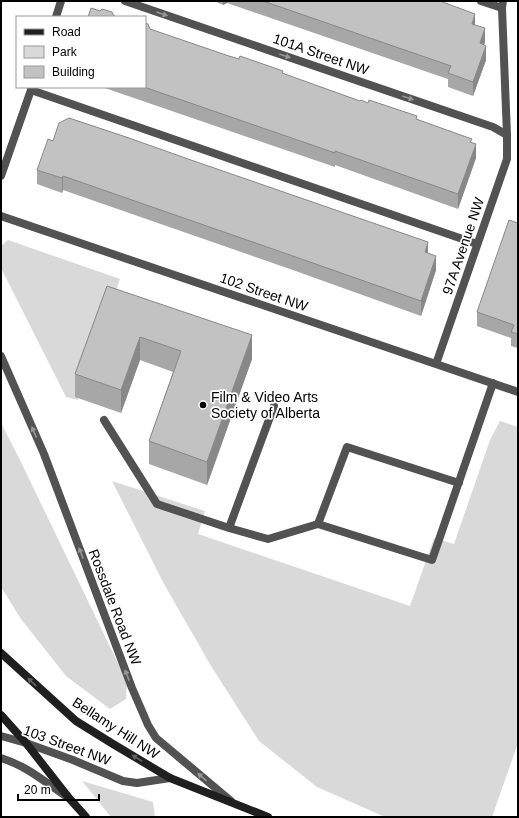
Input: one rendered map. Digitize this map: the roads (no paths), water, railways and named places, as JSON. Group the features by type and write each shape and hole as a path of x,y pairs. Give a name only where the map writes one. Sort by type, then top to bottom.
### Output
{"main road":[{"name":"Bellamy Hill NW","path":"1,653 76,721 170,778 232,802"},
{"path":"1,715 26,743 69,798 86,817"},
{"name":"Rossdale Road NW","path":"232,802 268,817"}],"street":[{"path":"56,16 61,1"},
{"name":"101A Street NW","path":"125,1 493,127 507,135"},
{"path":"482,1 502,5"},
{"name":"97A Avenue NW","path":"436,364 507,159 502,5"},
{"path":"1,176 32,89 477,244"},
{"name":"102 Street NW","path":"1,216 518,392"},
{"name":"Rossdale Road NW","path":"1,356 44,454 132,688 148,726 156,738 232,802"},
{"path":"104,420 157,504 228,528 268,539 318,524 432,560 493,383"},
{"path":"228,528 274,406"},
{"path":"318,524 347,446 459,483"},
{"name":"103 Street NW","path":"1,736 26,743 73,760 123,781 137,783 170,778"},
{"path":"1,758 28,770 69,798"}],"place":[{"name":"Film & Video Arts Society of Alberta","path":"203,405"}]}
